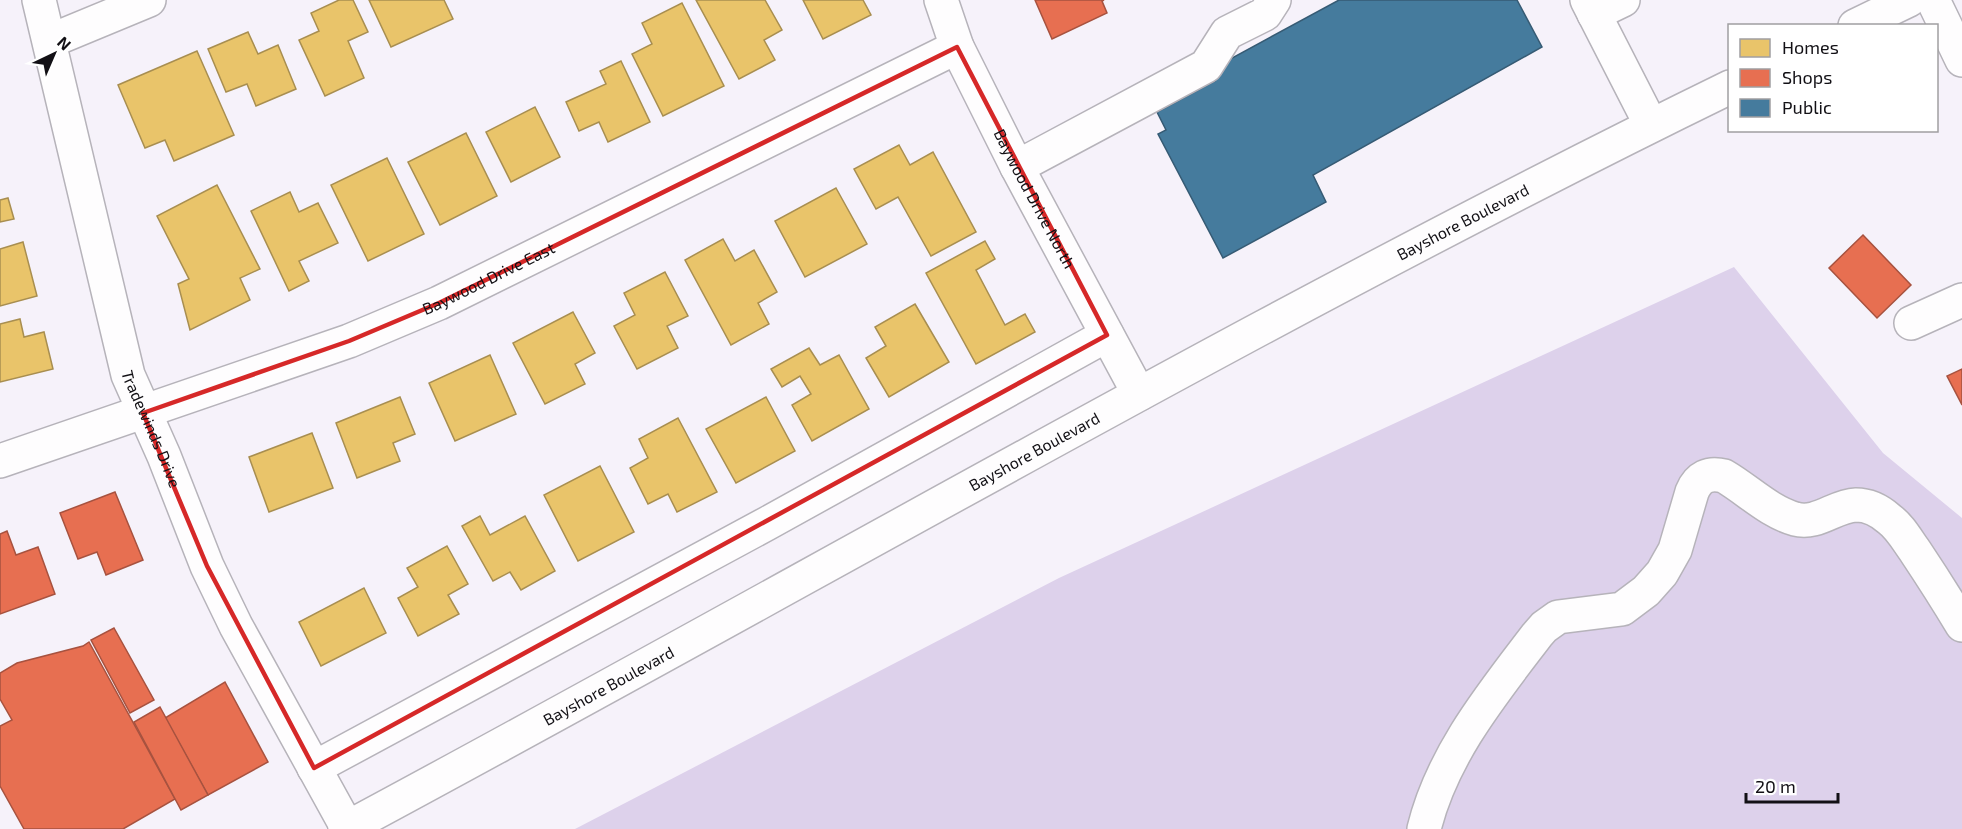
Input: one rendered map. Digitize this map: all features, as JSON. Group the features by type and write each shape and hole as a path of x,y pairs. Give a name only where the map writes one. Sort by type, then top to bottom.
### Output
{"street":[{"name":"Tradewinds Drive","path":"39,0 128,375 164,456 207,566 236,626 346,829"},
{"path":"50,41 149,0"},
{"name":"Baywood Drive North","path":"941,0 957,47 1017,167 1139,394"},
{"path":"1017,167 1206,66 1227,33 1265,14 1275,0"},
{"path":"1833,24 1848,0"},
{"path":"1859,24 1909,0"},
{"path":"1933,0 1962,60"},
{"path":"1938,0 1962,22"},
{"path":"1601,5 1651,125"},
{"name":"Baywood Drive East","path":"0,461 349,341 439,303 957,47"},
{"name":"Bayshore Boulevard","path":"346,829 1139,394 1485,210 1728,88"},
{"path":"1911,323 1962,300"},
{"path":"314,768 758,528 1107,335"},
{"path":"1426,821 1443,776 1461,742 1537,635 1558,617 1622,609 1646,591 1662,573 1675,550 1692,492 1705,476 1718,474 1724,476 1778,512 1804,521 1821,518 1854,505 1863,505 1878,510 1890,519 1903,534 1962,625"}],"highlighted area":[{"path":"957,47 1107,335 314,768 207,566 143,413 349,341 439,303"}],"shaded area":[{"path":"1734,267 1883,453 1962,518 1962,829 575,829 1059,578"}],"building: Homes":[{"path":"339,0 353,0 368,32 348,41 364,78 325,96 299,40 319,31 311,13"},
{"path":"369,0 444,0 453,19 391,47"},
{"path":"696,0 765,0 782,30 764,40 775,60 739,79"},
{"path":"803,0 863,0 871,15 823,39"},
{"path":"682,3 724,86 663,116 632,54 652,44 642,23"},
{"path":"248,32 258,54 278,45 296,89 256,106 247,84 226,92 208,49"},
{"path":"197,51 234,135 174,161 165,140 145,148 118,85"},
{"path":"621,61 650,122 608,142 599,122 579,131 566,102 606,84 600,71"},
{"path":"535,107 560,157 511,182 486,132"},
{"path":"466,133 497,196 440,225 408,162"},
{"path":"899,145 910,165 933,152 976,232 931,256 898,197 876,209 854,169"},
{"path":"387,158 424,234 368,261 331,185"},
{"path":"217,185 260,269 240,278 250,300 190,330 178,284 189,279 157,216"},
{"path":"836,188 867,244 805,277 775,221"},
{"path":"290,192 299,212 318,203 338,243 299,261 309,281 289,291 251,211"},
{"path":"8,198 14,219 0,222 0,200"},
{"path":"723,239 735,261 754,250 777,292 758,303 769,324 731,345 685,260"},
{"path":"985,241 995,259 976,270 1005,325 1025,314 1035,332 976,364 926,273"},
{"path":"23,242 37,296 0,306 0,249"},
{"path":"665,272 688,316 667,326 678,348 637,369 614,326 635,315 624,293"},
{"path":"915,304 949,362 889,397 866,358 886,346 875,327"},
{"path":"573,312 595,353 575,364 585,384 545,404 513,343"},
{"path":"20,319 24,337 44,332 53,369 0,382 0,324"},
{"path":"809,348 820,365 839,355 869,409 812,441 792,405 811,394 800,376 782,387 771,369"},
{"path":"490,355 516,414 455,441 429,383"},
{"path":"400,397 415,434 393,443 400,461 357,478 336,423"},
{"path":"766,397 795,451 736,483 706,429"},
{"path":"678,418 717,492 677,512 668,494 648,504 630,468 648,458 639,439"},
{"path":"312,433 333,488 269,512 249,457"},
{"path":"600,466 634,532 578,561 544,495"},
{"path":"480,516 490,535 525,516 555,571 521,590 510,572 493,581 462,526"},
{"path":"447,546 468,584 448,595 459,614 418,636 398,598 418,587 407,568"},
{"path":"364,588 386,633 321,666 299,622"}],"building: Shops":[{"path":"1035,0 1104,0 1102,1 1107,13 1052,39"},
{"path":"1863,235 1911,285 1877,318 1829,268"},
{"path":"1962,369 1962,405 1947,376"},
{"path":"115,492 143,560 106,575 97,552 78,559 60,513"},
{"path":"7,531 16,555 38,547 55,594 0,614 0,534"},
{"path":"114,628 154,700 130,713 91,640"},
{"path":"89,642 175,799 123,829 24,829 0,786 0,726 12,720 0,699 0,673 17,663 83,646"},
{"path":"225,682 268,762 208,795 165,718"},
{"path":"160,707 208,795 181,810 134,722"}],"building: Public":[{"path":"1339,0 1517,0 1542,47 1313,175 1326,202 1223,258 1158,134 1166,130 1157,112 1215,81 1210,70"}]}
